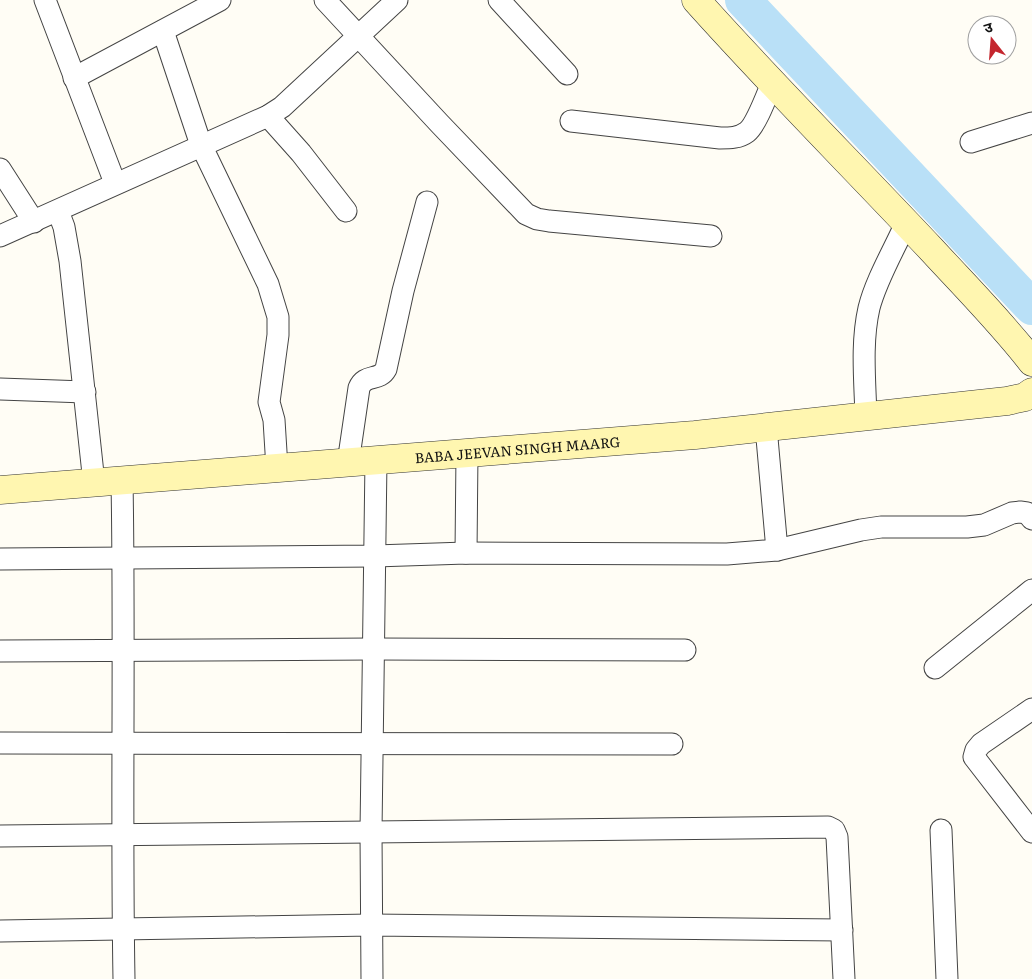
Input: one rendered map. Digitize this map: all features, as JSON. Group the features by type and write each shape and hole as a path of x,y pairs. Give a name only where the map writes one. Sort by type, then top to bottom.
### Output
{"street":[{"path":"45,0 115,183"},
{"path":"74,78 220,0"},
{"path":"324,0 526,214 536,219 549,221 711,236"},
{"path":"0,236 268,116 295,97 397,0"},
{"path":"499,0 566,74"},
{"path":"696,0 772,83 1003,326 1032,362"},
{"path":"163,31 201,145 268,284 276,306 278,327 269,402 274,420 277,468"},
{"path":"572,121 732,138 747,132 752,127 772,83"},
{"path":"268,116 302,153 346,211"},
{"path":"971,142 1032,123"},
{"path":"0,169 34,222"},
{"path":"348,463 359,388 366,379 384,374 386,370 403,291 427,202"},
{"path":"58,211 64,227 68,252 94,483"},
{"path":"866,417 865,346 870,307 906,223"},
{"path":"0,389 85,392"},
{"name":"BABA JEEVAN SINGH MAARG","path":"0,490 695,435 1008,401 1025,397 1032,392"},
{"path":"766,427 777,550"},
{"path":"466,553 467,453"},
{"path":"372,979 371,832 376,460"},
{"path":"122,480 124,979"},
{"path":"0,559 375,556 466,553 727,554 777,550 881,527 967,527 984,525 1012,513 1020,512 1027,514 1032,519"},
{"path":"935,668 1032,590"},
{"path":"0,651 373,648 685,650"},
{"path":"1032,709 981,744 976,750 974,757 1032,832"},
{"path":"0,743 672,744"},
{"path":"0,836 828,827 834,830 837,837 844,979"},
{"path":"941,830 947,979"},
{"path":"0,931 371,926 842,930"}],"waterway":[{"path":"743,0 1032,307"}]}
